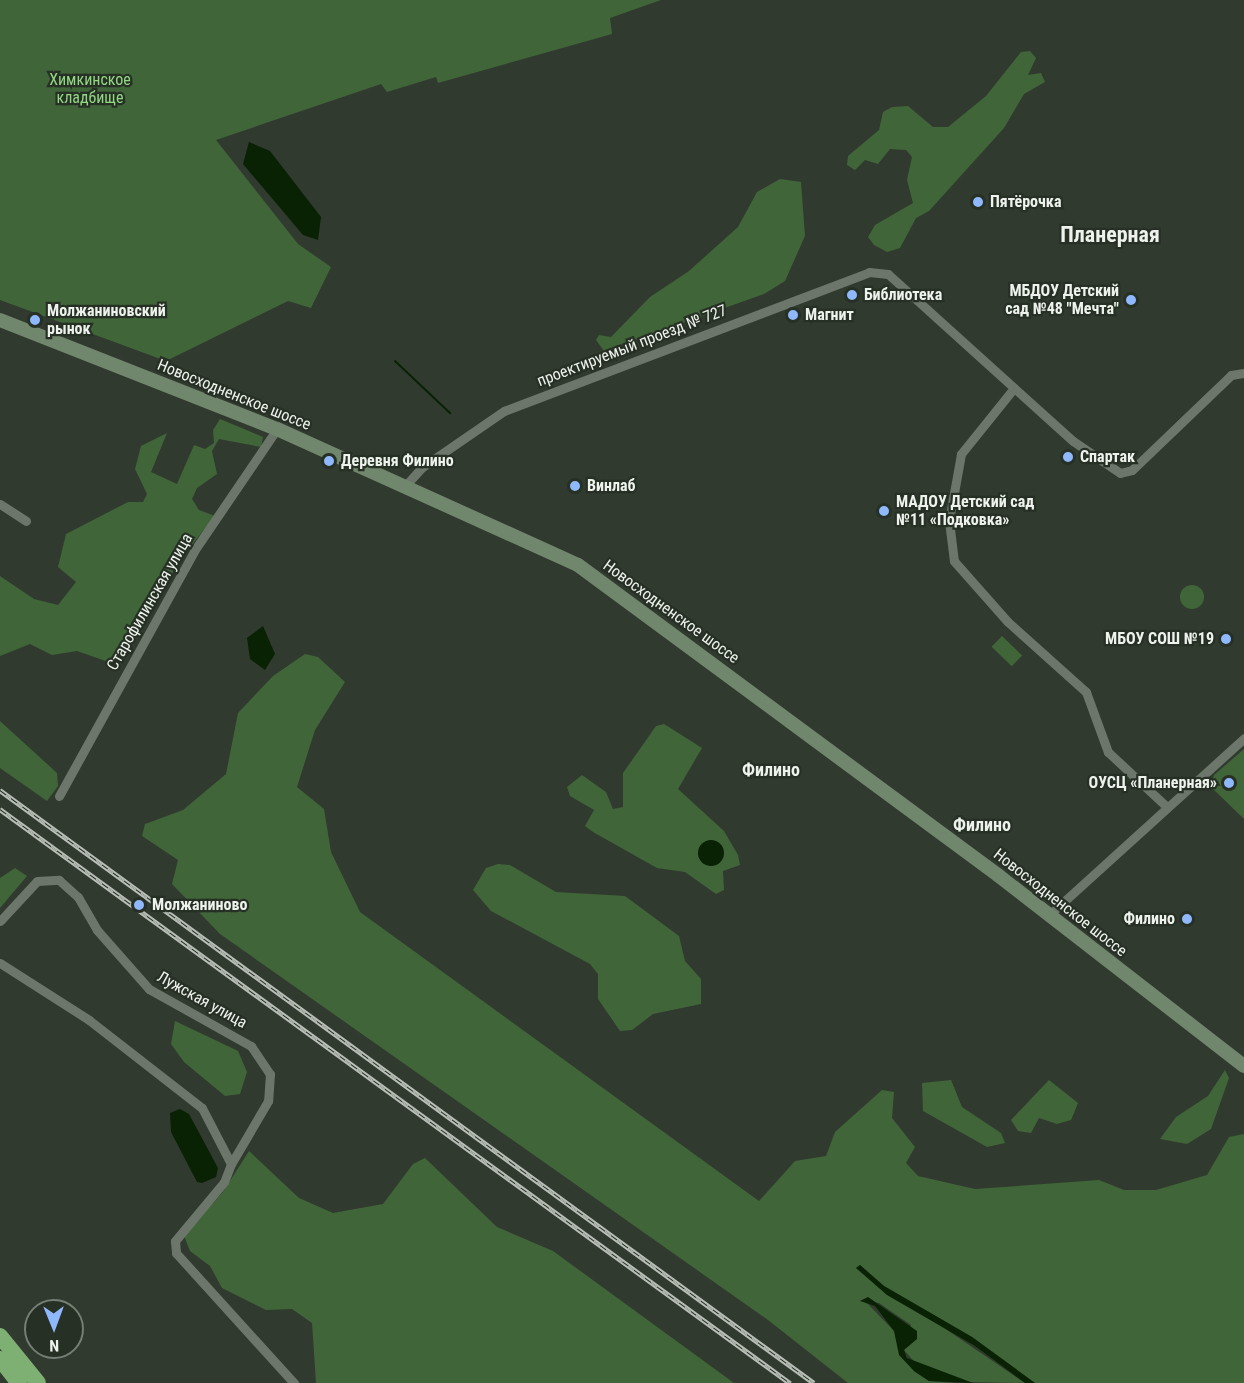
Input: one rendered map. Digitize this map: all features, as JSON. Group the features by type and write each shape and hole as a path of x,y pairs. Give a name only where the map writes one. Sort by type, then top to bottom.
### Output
{"highway":[{"path":"0,1336 38,1383"},
{"path":"0,1359 19,1383"}],"main road":[{"name":"Новосходненское шоссе","path":"0,320 277,429 578,565 1050,915 1244,1066"}],"street":[{"name":"проектируемый проезд № 727","path":"405,486 421,468 504,411 870,272 888,274 1014,388"},
{"path":"1167,807 1108,752 1086,692 1008,622 954,561 949,521 961,454 1014,388 1105,467 1120,472 1132,470 1231,375 1244,373"},
{"name":"Старофилинская улица","path":"59,796 194,551 277,429"},
{"path":"0,504 26,521"},
{"path":"1050,915 1244,738"},
{"name":"Лужская улица","path":"0,921 37,881 58,880 78,897 97,930 148,989 251,1046 270,1074 268,1101 231,1164 224,1182 175,1240 176,1253 294,1383"},
{"path":"0,963 89,1020 202,1108 231,1164"}],"green space":[{"name":"Химкинское кладбище","path":"0,0 661,0 610,18 612,34 438,83 436,77 387,92 381,84 216,140 298,244 331,267 311,308 288,301 166,361 0,300"},
{"path":"1030,51 1036,58 1028,75 1041,73 1045,82 1024,94 1004,128 929,211 916,218 900,248 887,252 874,245 868,237 875,225 913,203 907,180 912,157 906,150 890,149 878,164 865,160 855,170 847,165 848,156 879,130 883,112 892,107 908,106 933,127 948,127 986,96 1021,52"},
{"path":"780,179 801,182 805,236 785,281 764,294 604,351 596,340 599,335 611,337 650,297 689,271 738,227 757,192"},
{"path":"220,419 263,437 261,447 219,439 212,451 217,474 197,488 192,499 199,510 215,516 183,556 120,666 77,651 52,655 30,644 0,656 0,576 34,599 58,605 76,582 58,567 66,534 128,502 143,502 147,494 135,469 141,446 167,433 151,472 177,484 194,445 205,449 214,443 213,430"},
{"path":"1192,585 1201,588 1204,597 1201,606 1192,609 1183,606 1180,597 1183,588"},
{"path":"1002,636 1022,655 1012,666 992,647"},
{"path":"305,654 318,657 345,682 315,730 297,787 324,809 331,852 360,912 759,1201 795,1161 826,1156 835,1132 882,1090 894,1092 892,1118 915,1147 906,1163 918,1176 975,1189 1099,1180 1124,1190 1156,1190 1207,1175 1229,1137 1244,1134 1244,1383 1035,1383 972,1337 884,1286 860,1265 856,1268 1025,1383 968,1382 918,1366 904,1350 911,1325 879,1303 866,1302 894,1331 914,1371 929,1381 955,1383 848,1383 768,1320 220,934 172,884 178,860 142,836 145,824 183,810 226,774 238,713 273,676"},
{"path":"0,721 57,773 58,786 47,801 0,768"},
{"path":"664,724 702,748 678,789 724,831 738,855 740,865 723,871 724,890 716,894 685,872 657,868 593,832 585,826 594,810 570,796 567,787 582,775 606,792 613,809 623,807 623,773 656,726"},
{"name":"ОУСЦ «Планерная»","path":"1244,749 1244,819 1211,787 1214,775"},
{"path":"498,864 510,865 556,892 625,896 679,936 685,961 701,979 701,1004 653,1014 632,1030 620,1031 598,999 598,974 590,964 491,911 473,890 486,868"},
{"path":"15,868 27,876 0,908 0,878"},
{"path":"175,1021 238,1051 247,1072 240,1094 225,1096 184,1062 171,1044"},
{"path":"1225,1070 1229,1078 1211,1129 1187,1144 1160,1139 1176,1117 1208,1096"},
{"path":"951,1080 962,1107 1001,1133 1005,1143 987,1147 923,1111 922,1083"},
{"path":"1049,1080 1078,1103 1071,1120 1057,1124 1039,1118 1031,1133 1018,1131 1011,1120"},
{"path":"249,1151 299,1198 333,1213 383,1204 413,1164 425,1158 497,1227 553,1251 734,1383 316,1383 312,1323 292,1309 266,1310 222,1288 210,1266 190,1251 184,1236 223,1192"}],"shaded area":[{"path":"249,142 270,151 321,217 318,240 303,235 243,164"},
{"path":"263,626 275,654 265,670 250,659 247,638"},
{"path":"711,840 720,844 724,853 720,862 711,866 702,862 698,853 702,844"},
{"path":"180,1109 189,1114 218,1168 216,1177 202,1183 197,1182 171,1132 170,1113"},
{"path":"860,1265 884,1286 972,1337 1035,1383 1025,1383 975,1346 887,1295 856,1268"},
{"path":"868,1297 917,1331 917,1339 904,1350 907,1358 973,1383 929,1381 914,1371 899,1355 894,1331 875,1306 860,1301"}],"waterway":[{"path":"395,361 450,413"}],"railway":[{"path":"0,790 814,1383"},
{"path":"0,809 790,1383"}],"place":[{"name":"Пятёрочка","path":"978,202"},
{"name":"Библиотека","path":"852,295"},
{"name":"МБДОУ Детский сад №48 \"Мечта\"","path":"1131,300"},
{"name":"Магнит","path":"793,315"},
{"name":"Молжаниновский рынок","path":"35,320"},
{"name":"Спартак","path":"1068,457"},
{"name":"Деревня Филино","path":"329,461"},
{"name":"Винлаб","path":"575,486"},
{"name":"МАДОУ Детский сад №11 «Подковка»","path":"884,511"},
{"name":"МБОУ СОШ №19","path":"1226,639"},
{"name":"ОУСЦ «Планерная»","path":"1229,783"},
{"name":"Молжаниново","path":"139,905"},
{"name":"Филино","path":"1187,919"}],"district":[{"name":"Планерная","path":"1110,235"},
{"name":"Филино","path":"771,770"},
{"name":"Филино","path":"982,825"}]}
